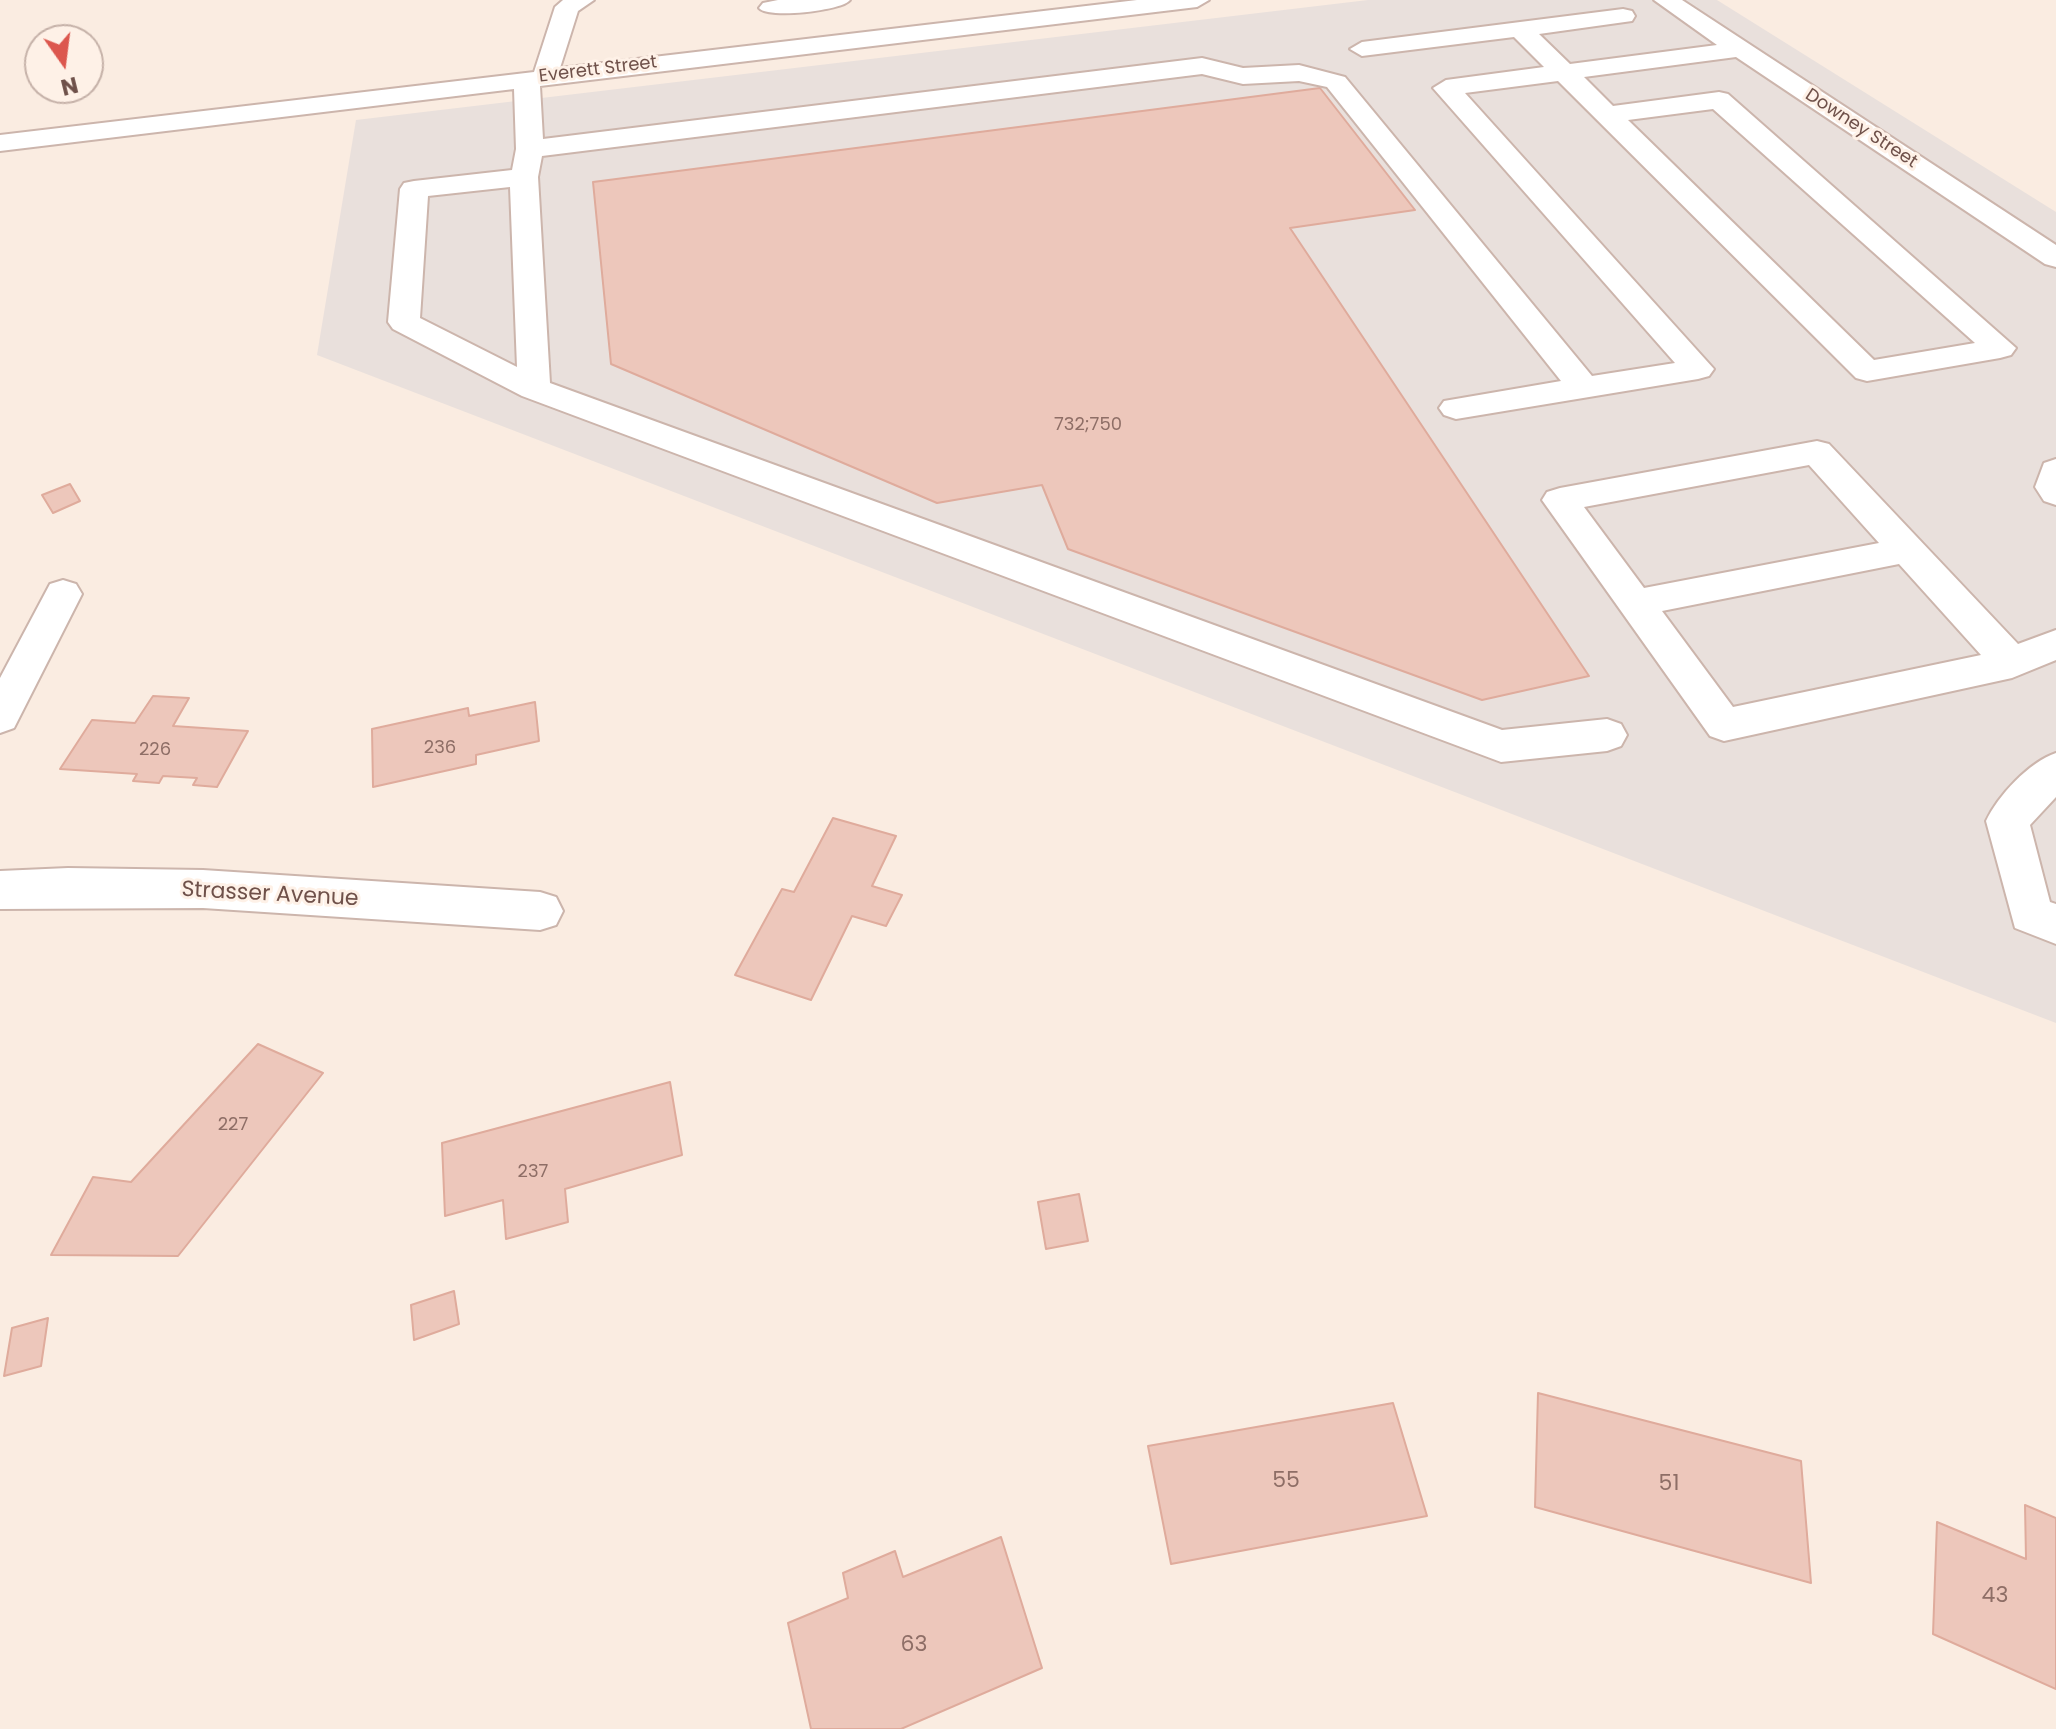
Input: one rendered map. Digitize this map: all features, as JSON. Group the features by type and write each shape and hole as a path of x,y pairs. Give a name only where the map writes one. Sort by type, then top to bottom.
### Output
{"street":[{"path":"534,389 527,163 536,78 567,7 582,0"},
{"path":"771,8 838,0"},
{"name":"Everett Street","path":"0,143 885,36 1086,6 1197,0"},
{"name":"Downey Street","path":"1666,0 2056,258"},
{"path":"1166,4 1202,66"},
{"path":"876,11 885,36"},
{"path":"1362,49 1623,16"},
{"path":"1520,29 1564,72 1607,115 1867,371 2000,348 1719,100 1607,115"},
{"path":"1456,408 1698,369 1446,88 1741,49"},
{"path":"741,53 753,123"},
{"path":"1584,388 1336,82 1299,73 1243,76 1202,66 753,123 527,163 414,189 404,322 534,389 1501,746 1607,735"},
{"path":"2012,663 1817,452 1560,500 1724,725 2012,663 2056,644"},
{"path":"2056,471 2053,487 2056,493"},
{"path":"1635,603 1907,550"},
{"path":"0,717 63,594"},
{"path":"2056,770 2007,821 2031,914 2056,924"},
{"name":"Strasser Avenue","path":"0,890 40,887 254,891 540,911"}],"shaded area":[{"path":"1368,0 1717,0 2056,212 2056,1023 317,355 356,120"}],"building":[{"path":"1320,88 1415,210 1290,228 1589,676 1482,700 1068,549 1042,485 937,503 611,364 593,182"},
{"path":"70,484 80,501 53,513 42,495"},
{"path":"153,696 189,698 173,726 248,731 217,787 193,785 197,778 163,776 159,783 133,781 137,774 60,769 92,720 135,723"},
{"path":"535,702 539,741 476,755 476,764 373,787 372,729 468,708 469,716"},
{"path":"833,818 896,836 872,886 902,895 886,926 852,916 811,1000 735,975 782,889 794,892"},
{"path":"258,1044 323,1073 178,1256 51,1255 93,1177 131,1182"},
{"path":"670,1082 682,1155 565,1189 568,1222 506,1239 503,1200 445,1216 442,1143"},
{"path":"1079,1194 1088,1241 1046,1249 1038,1202"},
{"path":"454,1291 459,1324 414,1340 411,1305"},
{"path":"48,1318 41,1366 4,1376 12,1328"},
{"path":"1538,1393 1801,1461 1811,1583 1535,1507"},
{"path":"1393,1403 1427,1516 1171,1564 1148,1446"},
{"path":"2025,1505 2056,1518 2056,1689 1933,1634 1937,1522 2026,1559"},
{"path":"1001,1537 1042,1668 901,1729 811,1729 788,1623 848,1598 843,1573 895,1551 903,1577"}]}
